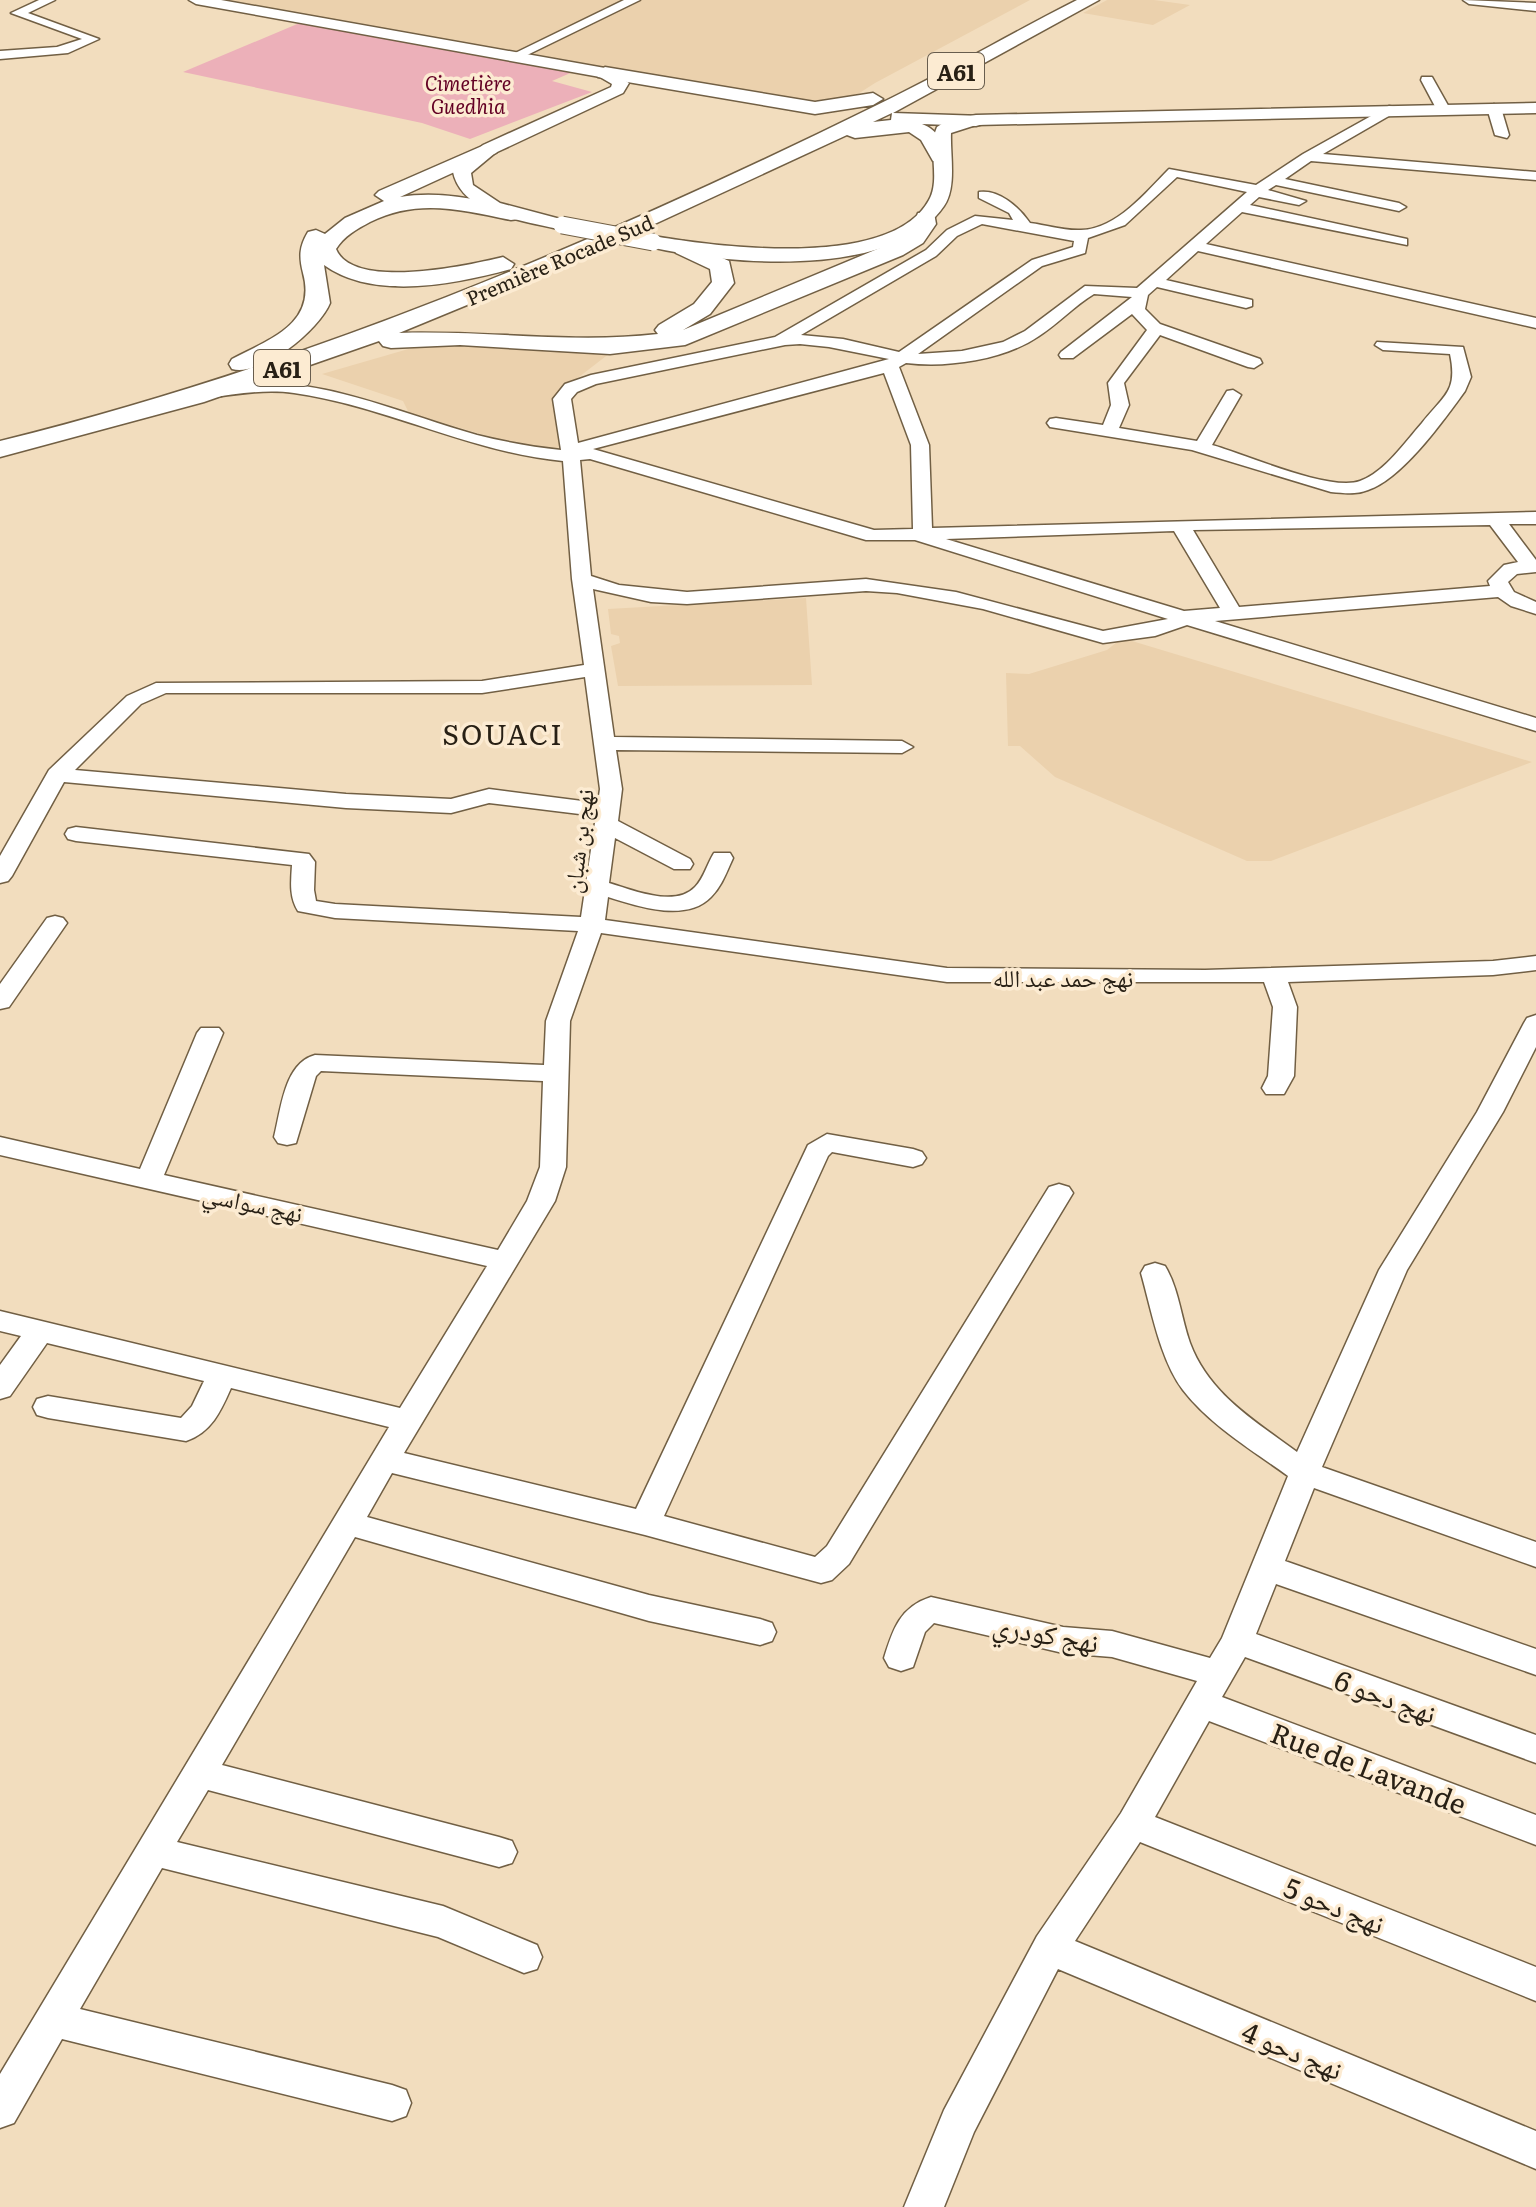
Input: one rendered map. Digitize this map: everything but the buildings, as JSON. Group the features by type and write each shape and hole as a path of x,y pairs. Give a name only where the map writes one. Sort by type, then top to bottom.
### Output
{"highway":[{"name":"Première Rocade Sud","path":"888,100 1073,0"},
{"name":"Première Rocade Sud","path":"0,435 230,370 404,309 811,136 1090,0"},
{"path":"605,73 815,108 888,100 893,114 903,119 976,120"},
{"path":"617,90 656,85 797,109 809,114 812,120 811,136 874,128 909,128 926,133 940,157"},
{"path":"230,370 285,339 312,315 318,304 318,287 310,245 330,225 381,197 489,149"},
{"path":"511,214 434,199 393,202 344,227 329,240 326,255 344,268 386,279 410,280 460,275 558,244"},
{"path":"345,346 438,338 610,347 685,338 895,250 920,234 926,226 926,218"},
{"name":"Première Rocade Sud","path":"0,449 204,394 307,360 345,346 558,244"},
{"path":"558,244 509,294 504,311 538,333 598,340 634,338 668,330 702,309 723,283 721,266 684,248"}],"main road":[{"path":"196,0 515,56 605,73 618,79 621,83 617,90 489,149 467,165 461,178 471,194 511,214 558,244 653,242 684,248 784,256 834,252 892,237 926,218 939,200 942,190 940,157 943,131 954,124 976,120 1536,108"}],"street":[{"path":"1,13 31,0"},
{"path":"17,13 49,0"},
{"path":"515,56 634,0"},
{"path":"1469,0 1536,7"},
{"path":"0,55 23,49 59,53 93,39 17,13 1,13"},
{"path":"1427,80 1443,109"},
{"path":"1494,108 1502,135"},
{"path":"1067,355 1197,246 1218,234 1256,192 1389,110"},
{"path":"1307,158 1529,175 1536,182"},
{"path":"1307,158 1428,183"},
{"path":"781,341 787,334 931,253 952,233 980,219 1079,235 1098,235 1129,216 1174,172 1248,186 1256,192 1299,201"},
{"path":"1272,181 1399,207"},
{"path":"984,195 1014,210 1025,225"},
{"path":"1240,207 1402,242"},
{"path":"896,362 1037,263 1080,250 1082,241 1079,235"},
{"path":"1197,246 1536,323"},
{"path":"571,453 646,430 680,434 752,416 749,403 896,362 936,359 1008,346 1032,335 1091,289 1246,303"},
{"path":"1145,292 1137,310 1155,328 1254,363"},
{"path":"1109,431 1120,405 1116,383 1154,335 1155,328"},
{"path":"781,341 810,338 830,340 896,362"},
{"name":"نهج بن شبان","path":"0,2110 384,1460 506,1261 541,1201 553,1167 558,1021 592,925 611,789 582,579 571,453 562,399 571,388 591,380 781,341"},
{"path":"1056,423 1202,447 1310,481 1351,488 1368,485 1398,459 1457,391 1463,377 1457,350 1383,345"},
{"path":"303,389 299,384 298,371 307,360"},
{"path":"896,362 920,445 917,535"},
{"path":"204,394 244,388 303,389 528,452 590,454 635,465 873,536 1180,525 1536,518"},
{"path":"1202,447 1233,395"},
{"path":"1497,521 1534,566 1502,574 1498,581 1503,591 1520,603 1536,608"},
{"path":"1180,525 1233,613"},
{"path":"917,535 1536,725"},
{"path":"582,579 611,589 677,597"},
{"path":"586,606 866,585 897,587 978,601 1103,637 1117,632 1165,630 1185,617 1503,591"},
{"path":"0,876 57,775 134,700 163,687 482,687 595,669"},
{"path":"605,743 902,747"},
{"path":"57,775 346,801 451,806 489,796 609,818 682,864"},
{"name":"نهج حمد عبد الله","path":"76,834 301,859 305,873 303,901 306,906 461,920 592,925 947,975 1273,975 1493,968 1536,963"},
{"path":"598,887 666,904 686,904 704,891 722,858"},
{"path":"0,1002 55,923"},
{"path":"1273,975 1285,1007 1281,1076 1275,1088"},
{"path":"924,2207 958,2123 1050,1948 1133,1824 1237,1641 1305,1473 1393,1270 1490,1112 1536,1023"},
{"path":"149,1179 210,1033"},
{"path":"287,1137 304,1073 315,1063 556,1074"},
{"path":"645,1523 817,1151 827,1143 913,1158"},
{"name":"نهج سواسي","path":"0,1146 506,1261"},
{"path":"384,1460 645,1523 821,1571 833,1563 1059,1193"},
{"path":"1155,1273 1176,1344 1193,1382 1228,1417 1305,1473 1536,1555"},
{"path":"0,1321 408,1421"},
{"path":"0,1388 40,1330"},
{"path":"48,1407 186,1430 194,1426 221,1376"},
{"path":"347,1523 649,1608 760,1632"},
{"path":"1268,1568 1536,1662"},
{"name":"نهج كودري","path":"901,1658 909,1628 919,1615 931,1610 1063,1640 1112,1644 1218,1673"},
{"name":"نهج دحو 6","path":"1237,1641 1536,1749"},
{"name":"Rue de Lavande","path":"1203,1704 1536,1830"},
{"path":"199,1773 499,1852"},
{"name":"نهج دحو 5","path":"1133,1824 1536,1984"},
{"path":"153,1851 443,1922 524,1957"},
{"name":"نهج دحو 4","path":"1050,1948 1536,2150"},
{"path":"54,2020 392,2103"}],"shaded area":[{"path":"210,0 1030,0 847,101 818,104"},
{"path":"1107,0 1154,0 1190,5 1153,25 1083,13"},
{"path":"436,341 610,353 553,397 560,447 546,453 409,413 403,401 322,374"},
{"path":"806,598 812,685 618,686 611,646 620,643 619,636 611,634 608,609"},
{"path":"1122,638 1532,762 1271,861 1247,861 1055,777 1020,746 1008,746 1006,673 1029,674 1107,650"}],"green space":[{"name":"Cimetière Guedhia","path":"302,22 575,71 552,81 592,92 470,139 422,123 183,72"}],"district":[{"name":"SOUACI","path":"503,733"}]}
